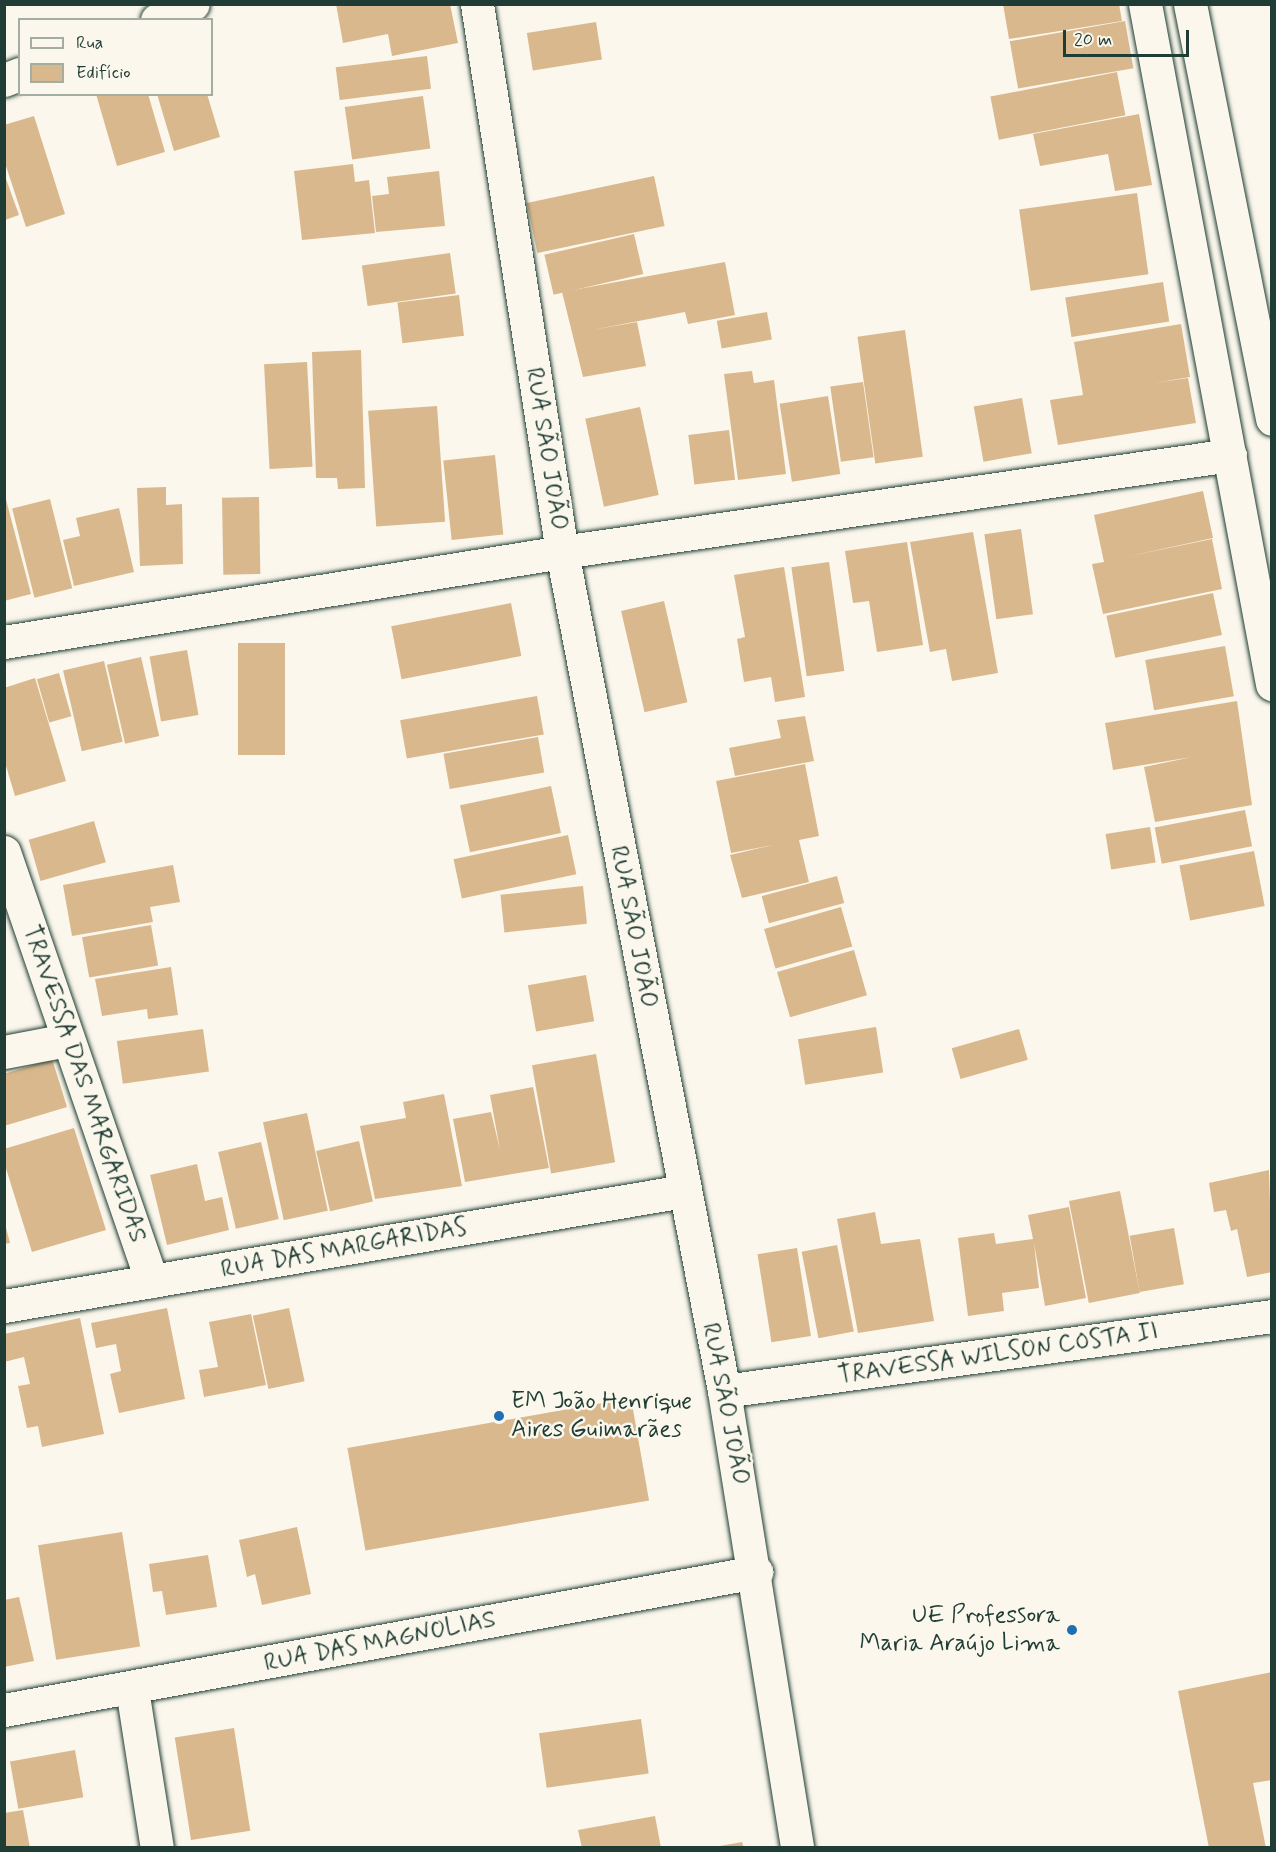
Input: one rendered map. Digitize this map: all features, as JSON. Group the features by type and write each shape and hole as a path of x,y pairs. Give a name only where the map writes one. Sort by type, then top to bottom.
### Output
{"street":[{"path":"162,18 194,4"},
{"name":"RUA SÃO JOÃO","path":"477,4 562,552 724,1391 756,1572 797,1848"},
{"path":"1145,4 1272,684"},
{"path":"1190,4 1262,316 1272,419"},
{"path":"4,642 562,552 1230,455"},
{"name":"TRAVESSA DAS MARGARIDAS","path":"4,852 152,1281"},
{"path":"4,1052 67,1040"},
{"name":"RUA DAS MARGARIDAS","path":"4,1306 684,1191"},
{"name":"TRAVESSA WILSON COSTA II","path":"724,1391 1272,1316"},
{"name":"RUA DAS MAGNOLIAS","path":"4,1710 132,1689 756,1572"},
{"path":"132,1689 157,1848"}],"building":[{"path":"336,4 450,4 458,43 392,56 388,34 343,43"},
{"path":"1003,4 1119,4 1122,21 1009,39"},
{"path":"1125,21 1133,68 1018,89 1010,41"},
{"path":"596,22 602,60 533,70 527,33"},
{"path":"427,56 431,89 340,100 336,67"},
{"path":"1117,72 1125,115 999,140 990,97"},
{"path":"97,96 149,96 165,152 117,166"},
{"path":"158,96 208,96 220,137 174,151"},
{"path":"423,96 430,148 352,159 345,107"},
{"path":"1139,114 1152,185 1115,191 1108,154 1040,166 1033,134"},
{"path":"34,116 65,214 26,227 4,160 4,125"},
{"path":"353,164 355,182 369,180 375,233 302,240 294,171"},
{"path":"439,171 445,226 376,232 372,196 389,194 387,177"},
{"path":"5,176 19,215 5,220"},
{"path":"654,176 665,226 537,253 527,203"},
{"path":"1137,193 1148,274 1031,291 1019,210"},
{"path":"634,234 643,274 554,295 544,255"},
{"path":"450,253 456,294 368,306 362,265"},
{"path":"725,262 735,315 688,324 685,312 592,330 637,322 646,366 583,377 562,292"},
{"path":"1163,282 1169,322 1071,337 1065,297"},
{"path":"459,295 464,336 402,343 397,303"},
{"path":"767,312 772,340 722,348 717,321"},
{"path":"1181,324 1190,377 1154,383 1188,378 1196,423 1058,445 1050,400 1083,395 1074,342"},
{"path":"905,330 923,457 875,463 857,337"},
{"path":"361,350 365,488 338,489 337,478 316,478 312,352"},
{"path":"307,362 312,467 270,469 264,364"},
{"path":"752,371 754,383 774,380 786,474 738,480 724,374"},
{"path":"863,382 874,457 841,462 830,387"},
{"path":"828,396 840,474 792,482 780,404"},
{"path":"1022,398 1032,453 983,462 974,407"},
{"path":"437,406 445,522 376,527 368,411"},
{"path":"640,407 659,495 604,507 585,419"},
{"path":"729,430 735,480 694,485 688,435"},
{"path":"495,455 503,535 452,540 443,460"},
{"path":"166,487 166,505 182,504 183,564 140,566 137,488"},
{"path":"1203,491 1213,538 1125,557 1212,539 1222,589 1103,614 1092,564 1104,562 1094,515"},
{"path":"4,492 31,594 4,601"},
{"path":"259,497 260,574 223,575 222,498"},
{"path":"50,499 72,588 34,598 12,508"},
{"path":"119,508 134,572 74,586 63,540 80,536 76,518"},
{"path":"1021,529 1033,614 996,619 984,534"},
{"path":"973,532 998,673 952,681 946,649 930,652 910,542"},
{"path":"907,542 923,645 877,652 869,601 853,603 845,551"},
{"path":"829,562 844,671 807,676 791,567"},
{"path":"784,567 805,697 775,702 771,677 744,682 737,639 745,637 734,575"},
{"path":"1213,593 1222,635 1115,658 1106,616"},
{"path":"664,601 687,702 645,712 621,611"},
{"path":"511,603 521,656 402,679 391,626"},
{"path":"238,643 285,643 285,755 238,755"},
{"path":"1225,646 1234,696 1154,710 1145,660"},
{"path":"187,650 198,715 161,722 150,657"},
{"path":"141,657 159,736 125,744 107,665"},
{"path":"104,661 123,742 82,751 63,670"},
{"path":"59,673 71,716 49,723 37,679"},
{"path":"35,678 66,781 15,796 4,759 4,688"},
{"path":"537,696 544,734 407,759 400,720"},
{"path":"1237,701 1252,805 1155,822 1144,767 1192,757 1113,770 1105,723"},
{"path":"805,716 814,761 735,776 729,748 781,738 777,720"},
{"path":"538,737 544,772 450,789 443,754"},
{"path":"805,764 819,836 799,840 809,882 742,898 730,855 773,845 731,853 716,781"},
{"path":"551,786 561,833 470,852 460,805"},
{"path":"1245,810 1252,846 1162,864 1155,828"},
{"path":"94,821 106,862 40,881 29,840"},
{"path":"1150,827 1156,863 1111,870 1106,834"},
{"path":"568,835 576,874 462,898 454,859"},
{"path":"1254,851 1265,906 1190,920 1179,866"},
{"path":"173,865 180,902 150,907 153,922 72,936 63,885"},
{"path":"837,876 844,903 769,923 762,896"},
{"path":"583,886 587,924 504,932 500,895"},
{"path":"841,907 852,946 775,968 764,929"},
{"path":"151,925 158,965 89,978 82,937"},
{"path":"854,950 867,995 790,1017 777,972"},
{"path":"171,967 178,1015 148,1019 147,1009 102,1016 95,979"},
{"path":"586,975 594,1021 536,1032 528,985"},
{"path":"876,1027 883,1072 805,1085 798,1039"},
{"path":"203,1029 209,1072 123,1084 117,1041"},
{"path":"1019,1029 1028,1060 961,1079 952,1048"},
{"path":"596,1054 615,1162 551,1174 532,1065"},
{"path":"52,1059 67,1107 4,1126 4,1074"},
{"path":"533,1087 549,1168 465,1182 453,1119 491,1112 500,1150 490,1095"},
{"path":"444,1094 462,1186 375,1199 360,1126 406,1118 403,1102"},
{"path":"307,1113 328,1211 284,1220 263,1122"},
{"path":"74,1128 106,1230 32,1252 4,1162 4,1149"},
{"path":"359,1141 373,1201 330,1211 316,1151"},
{"path":"261,1142 279,1219 236,1229 218,1152"},
{"path":"197,1164 205,1201 222,1197 229,1230 167,1245 150,1175"},
{"path":"1269,1170 1272,1272 1247,1277 1237,1229 1231,1231 1226,1210 1214,1212 1209,1183"},
{"path":"1120,1191 1140,1293 1089,1303 1069,1201"},
{"path":"1069,1207 1086,1298 1045,1306 1034,1243 1039,1288 1002,1293 1004,1311 968,1316 958,1238 994,1233 996,1244 1033,1239 1028,1215"},
{"path":"875,1212 881,1244 920,1239 934,1321 858,1333 837,1219"},
{"path":"4,1225 10,1243 4,1244"},
{"path":"1174,1228 1184,1284 1140,1292 1130,1236"},
{"path":"837,1245 854,1331 818,1338 802,1252"},
{"path":"797,1248 811,1336 771,1342 757,1254"},
{"path":"167,1308 185,1399 119,1413 110,1374 121,1371 116,1344 96,1348 91,1323"},
{"path":"289,1308 305,1381 268,1389 253,1316"},
{"path":"251,1314 266,1385 204,1397 199,1370 218,1367 209,1322"},
{"path":"80,1318 104,1434 42,1447 38,1426 27,1428 18,1386 30,1384 24,1357 4,1362 4,1334"},
{"path":"631,1398 649,1500 365,1550 347,1448"},
{"path":"297,1527 311,1594 262,1605 255,1574 247,1577 239,1540"},
{"path":"122,1532 140,1647 56,1660 38,1545"},
{"path":"208,1555 217,1607 166,1615 162,1591 153,1592 149,1564"},
{"path":"19,1597 34,1661 4,1667 4,1600"},
{"path":"1272,1672 1272,1780 1253,1783 1266,1848 1209,1848 1178,1691"},
{"path":"641,1719 649,1773 547,1788 539,1733"},
{"path":"234,1728 250,1831 191,1840 175,1737"},
{"path":"75,1750 83,1797 18,1809 10,1761"},
{"path":"23,1810 30,1848 4,1848 4,1813"},
{"path":"655,1816 661,1848 582,1848 578,1830"},
{"path":"742,1842 744,1848 720,1848 720,1846"}],"place":[{"name":"EM João Henrique Aires Guimarães","path":"499,1416"},
{"name":"UE Professora Maria Araújo Lima","path":"1072,1630"}]}
